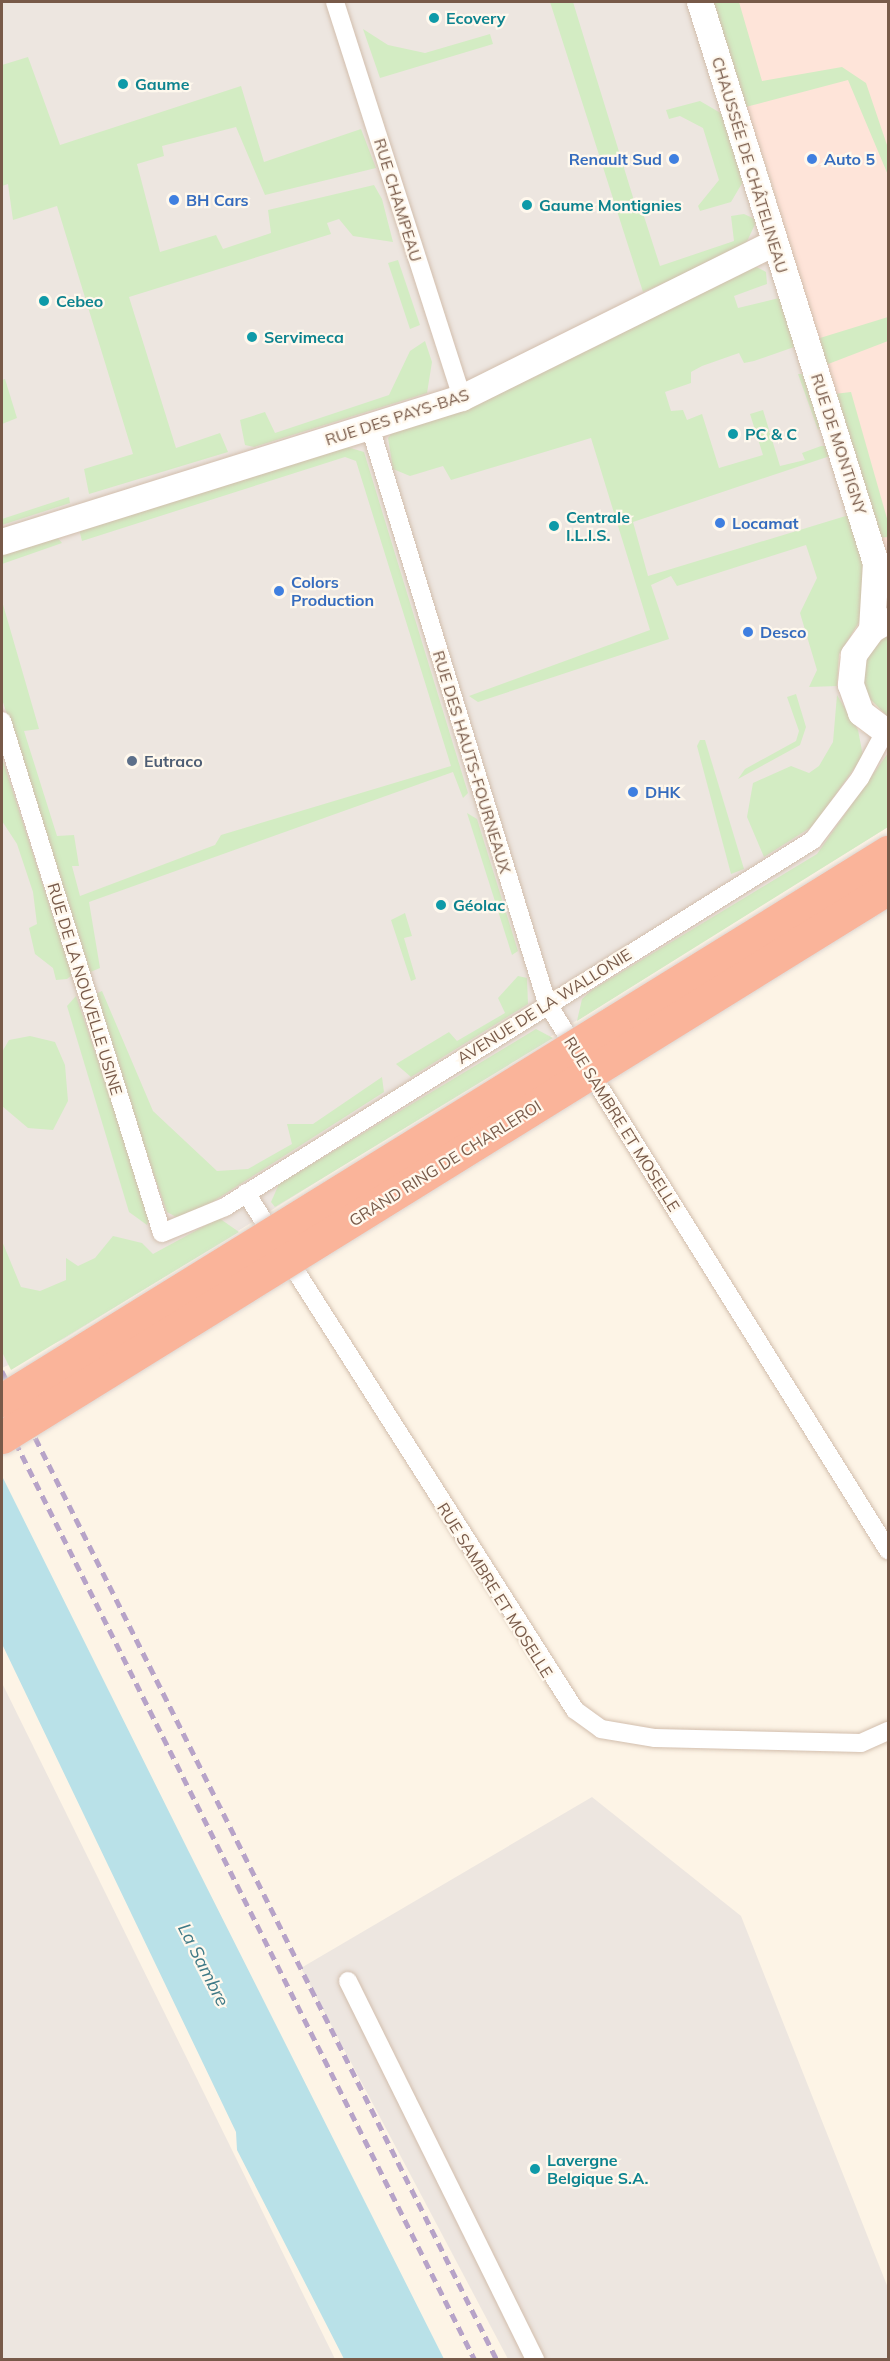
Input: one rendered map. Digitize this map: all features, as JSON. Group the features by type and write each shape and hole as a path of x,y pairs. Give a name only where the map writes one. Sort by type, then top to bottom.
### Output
{"highway":[{"name":"GRAND RING DE CHARLEROI","path":"2,1400 888,852"},
{"name":"GRAND RING DE CHARLEROI","path":"2,1437 888,888"}],"street":[{"name":"RUE CHAMPEAU","path":"335,2 462,398"},
{"name":"CHAUSSÉE DE CHÂTELINEAU","path":"700,2 802,329"},
{"name":"RUE DES PAYS-BAS","path":"2,542 462,398 774,243"},
{"name":"RUE DE MONTIGNY","path":"802,329 875,560"},
{"name":"RUE DES HAUTS-FOURNEAUX","path":"370,427 396,522 547,1003"},
{"path":"875,560 888,585"},
{"path":"875,560 880,626 854,655 851,685 861,713 886,733"},
{"name":"RUE DE LA NOUVELLE USINE","path":"2,722 162,1233"},
{"name":"AVENUE DE LA WALLONIE","path":"162,1233 246,1193 547,1003 813,840 860,778 886,733"},
{"name":"RUE SAMBRE ET MOSELLE","path":"547,1003 888,1550"},
{"name":"RUE SAMBRE ET MOSELLE","path":"246,1193 575,1710 601,1729 655,1738 861,1743 888,1731"},
{"path":"348,1981 535,2360"}],"shaded area":[{"path":"2,2 697,2 865,529 851,636 839,654 835,679 858,730 888,744 888,827 64,1339 2,1368"},
{"path":"710,2 888,2 888,573 821,372 772,184"},
{"path":"2,1683 335,2359 2,2359"},
{"path":"592,1797 741,1916 888,2288 888,2359 508,2359 301,1968"}],"green space":[{"path":"550,2 573,2 636,207 641,207 660,266 734,241 731,216 744,214 757,220 743,250 643,292"},
{"path":"709,2 739,2 762,81 842,67 866,83 888,148 888,175 848,80 742,108"},
{"path":"363,29 388,45 425,53 490,34 493,44 380,78"},
{"path":"28,57 60,145 241,86 264,162 361,129 376,168 265,195 236,127 162,146 164,156 137,164 160,252 216,235 223,249 271,233 268,210 374,185 382,199 393,242 353,236 339,219 327,223 331,234 129,297 176,448 220,433 228,452 89,494 84,469 133,454 57,206 13,220 8,184 2,186 2,65"},
{"path":"700,101 724,115 744,180 731,202 700,211 698,206 719,180 703,128 680,116 669,119 666,110"},
{"path":"398,260 420,325 410,329 388,263"},
{"path":"753,265 766,272 767,284 734,296 738,308 783,297 797,346 754,361 744,363 739,353 702,366 691,372 691,383 665,392 671,411 683,410 687,420 702,414 719,468 763,455 750,414 763,410 780,466 805,460 802,453 821,446 828,446 833,455 633,522 648,576 849,515 871,590 865,613 839,654 837,686 809,687 817,670 800,613 817,578 806,545 677,586 671,576 651,585 669,639 478,702 469,696 650,630 591,438 451,480 443,466 410,476 393,469 388,438 396,428 479,404"},
{"path":"888,317 888,341 823,366 820,338"},
{"path":"425,341 432,362 427,393 254,447 245,445 240,420 265,412 275,433 389,395 410,351"},
{"path":"798,374 807,374 822,424 818,430"},
{"path":"5,379 17,418 2,424 2,380"},
{"path":"851,392 888,522 888,537 879,538 834,394"},
{"path":"347,447 364,452 468,793 463,798 453,772 89,902 100,968 88,973 2,699 2,601 39,729 24,731 57,836 74,835 79,866 72,866 80,896 215,845 221,835 451,766 356,461 345,457 82,541 79,529"},
{"path":"69,497 70,503 2,525 2,519"},
{"path":"57,537 62,543 2,564 2,552"},
{"path":"888,632 888,717 865,694 862,663 868,648"},
{"path":"796,694 806,727 800,745 738,779 745,769 796,741 799,731 787,697"},
{"path":"837,695 858,730 863,756 813,826 764,857 747,817 753,783 791,766 809,773 819,766 833,742"},
{"path":"700,740 705,740 744,869 731,874 697,746"},
{"path":"888,753 888,827 577,1021 582,999 592,990 817,854"},
{"path":"2,758 72,975 67,979 56,980 53,968 35,954 29,928 37,924 33,892 17,844 2,821"},
{"path":"467,813 477,819 518,951 512,955"},
{"path":"405,913 412,936 404,938 416,979 411,981 391,920"},
{"path":"518,976 527,978 528,1004 411,1077 396,1064 449,1032 457,1041 505,1013 498,998"},
{"path":"102,991 153,1111 217,1171 248,1169 292,1144 287,1124 313,1124 382,1077 384,1092 203,1208 178,1218 167,1212 91,996"},
{"path":"76,996 151,1215 147,1225 129,1212 67,1006"},
{"path":"536,1029 553,1038 275,1207 271,1202 279,1184"},
{"path":"30,1036 55,1042 65,1065 68,1101 53,1130 28,1128 2,1106 2,1052 9,1040"},
{"path":"219,1218 239,1232 11,1370 2,1352 2,1241 21,1287 40,1291 66,1280 66,1258 78,1266 95,1258 113,1236 142,1243 153,1254"}],"water":[{"name":"La Sambre","path":"2,1476 444,2359 344,2359 237,2150 236,2132 2,1644"}],"railway":[{"path":"2,1371 497,2360"},
{"path":"2,1415 475,2360"}],"place":[{"name":"Ecovery","path":"434,18"},
{"name":"Gaume","path":"123,84"},
{"name":"Renault Sud","path":"674,159"},
{"name":"Auto 5","path":"812,159"},
{"name":"BH Cars","path":"174,200"},
{"name":"Gaume Montignies","path":"527,205"},
{"name":"Cebeo","path":"44,301"},
{"name":"Servimeca","path":"252,337"},
{"name":"PC & C","path":"733,434"},
{"name":"Locamat","path":"720,523"},
{"name":"Centrale I.L.I.S.","path":"554,526"},
{"name":"Colors Production","path":"279,591"},
{"name":"Desco","path":"748,632"},
{"name":"Eutraco","path":"132,761"},
{"name":"DHK","path":"633,792"},
{"name":"Géolac","path":"441,905"},
{"name":"Lavergne Belgique S.A.","path":"535,2169"}]}
